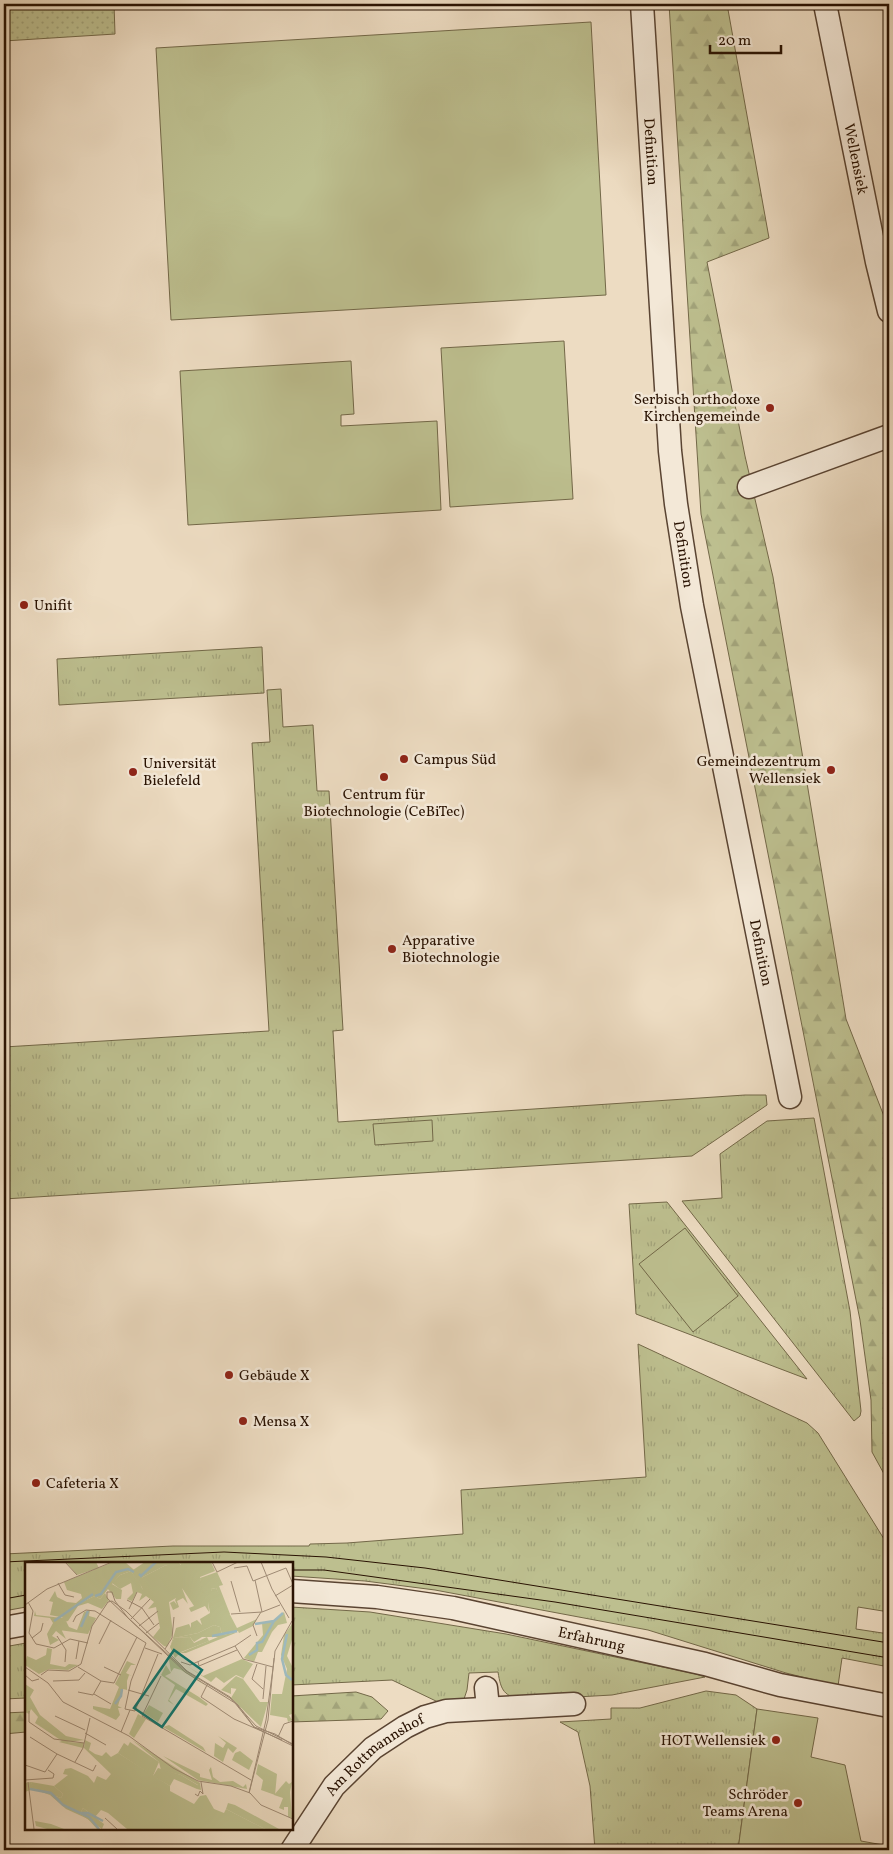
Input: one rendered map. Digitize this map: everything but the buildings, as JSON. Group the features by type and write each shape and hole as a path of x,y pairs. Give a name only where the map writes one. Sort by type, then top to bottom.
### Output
{"street":[{"name":"Definition","path":"642,4 669,441 676,504 694,616 790,1097"},
{"name":"Wellensiek","path":"825,4 877,262 889,312"},
{"path":"749,487 889,436"},
{"name":"Erfahrung","path":"292,1591 377,1597 453,1608 696,1662 780,1685 889,1706"},
{"path":"4,1628 25,1624"},
{"name":"Am Rottmannshof","path":"292,1850 334,1786 373,1748 405,1727 425,1717 487,1698 574,1704"}],"green space":[{"path":"4,4 114,4 115,34 4,41"},
{"path":"669,4 727,4 769,238 707,262 745,456 773,577 846,1019 889,1129 889,1483 872,1452 871,1400 860,1320 701,514"},
{"path":"591,22 606,295 171,320 156,48"},
{"path":"564,341 573,499 450,507 441,348"},
{"path":"351,361 354,414 341,415 341,426 437,421 441,510 188,525 180,371"},
{"path":"262,647 264,693 59,705 57,659"},
{"path":"281,689 283,727 313,725 317,791 329,791 343,1030 333,1031 338,1122 745,1095 766,1095 767,1105 692,1156 4,1199 4,1047 269,1031 252,743 270,742 267,690"},
{"path":"814,1118 850,1311 861,1411 860,1416 854,1421 682,1201 722,1198 720,1154 767,1121"},
{"path":"432,1120 433,1141 375,1145 373,1124"},
{"path":"667,1202 807,1379 636,1314 629,1204"},
{"path":"685,1228 738,1296 693,1332 639,1264"},
{"path":"638,1344 807,1423 818,1433 889,1547 889,1612 858,1607 856,1629 889,1634 889,1667 842,1658 838,1686 786,1673 648,1630 435,1590 365,1581 292,1576 292,1562 25,1562 25,1607 4,1611 4,1554 173,1546 309,1546 310,1544 463,1534 461,1490 646,1477"},
{"path":"292,1607 370,1612 506,1634 705,1677 612,1695 523,1700 512,1697 504,1692 500,1684 498,1672 469,1673 464,1699 438,1702 392,1680 292,1685"},
{"path":"25,1643 25,1698 4,1699 4,1647"},
{"path":"706,1691 736,1695 757,1709 738,1850 595,1850 590,1786 578,1732 560,1722 611,1719 611,1708 640,1708"},
{"path":"356,1692 372,1697 388,1711 381,1719 292,1722 292,1696"},
{"name":"Schröder Teams Arena","path":"757,1709 818,1718 811,1757 845,1765 861,1841 889,1846 889,1850 738,1850"},
{"path":"25,1712 25,1732 4,1734 4,1713"}],"tram line":[{"path":"4,1562 224,1552 326,1557 425,1568 889,1643"},
{"path":"292,1570 324,1570 555,1602 889,1658"},
{"path":"4,1599 25,1595"}],"place":[{"name":"Serbisch orthodoxe Kirchengemeinde","path":"770,408"},
{"name":"Unifit","path":"24,605"},
{"name":"Campus Süd","path":"404,759"},
{"name":"Gemeindezentrum Wellensiek","path":"831,770"},
{"name":"Universität Bielefeld","path":"133,772"},
{"name":"Centrum für Biotechnologie (CeBiTec)","path":"384,777"},
{"name":"Apparative Biotechnologie","path":"392,949"},
{"name":"Gebäude X","path":"229,1375"},
{"name":"Mensa X","path":"243,1421"},
{"name":"Cafeteria X","path":"36,1483"},
{"name":"HOT Wellensiek","path":"776,1740"},
{"name":"Schröder Teams Arena","path":"798,1803"}]}
